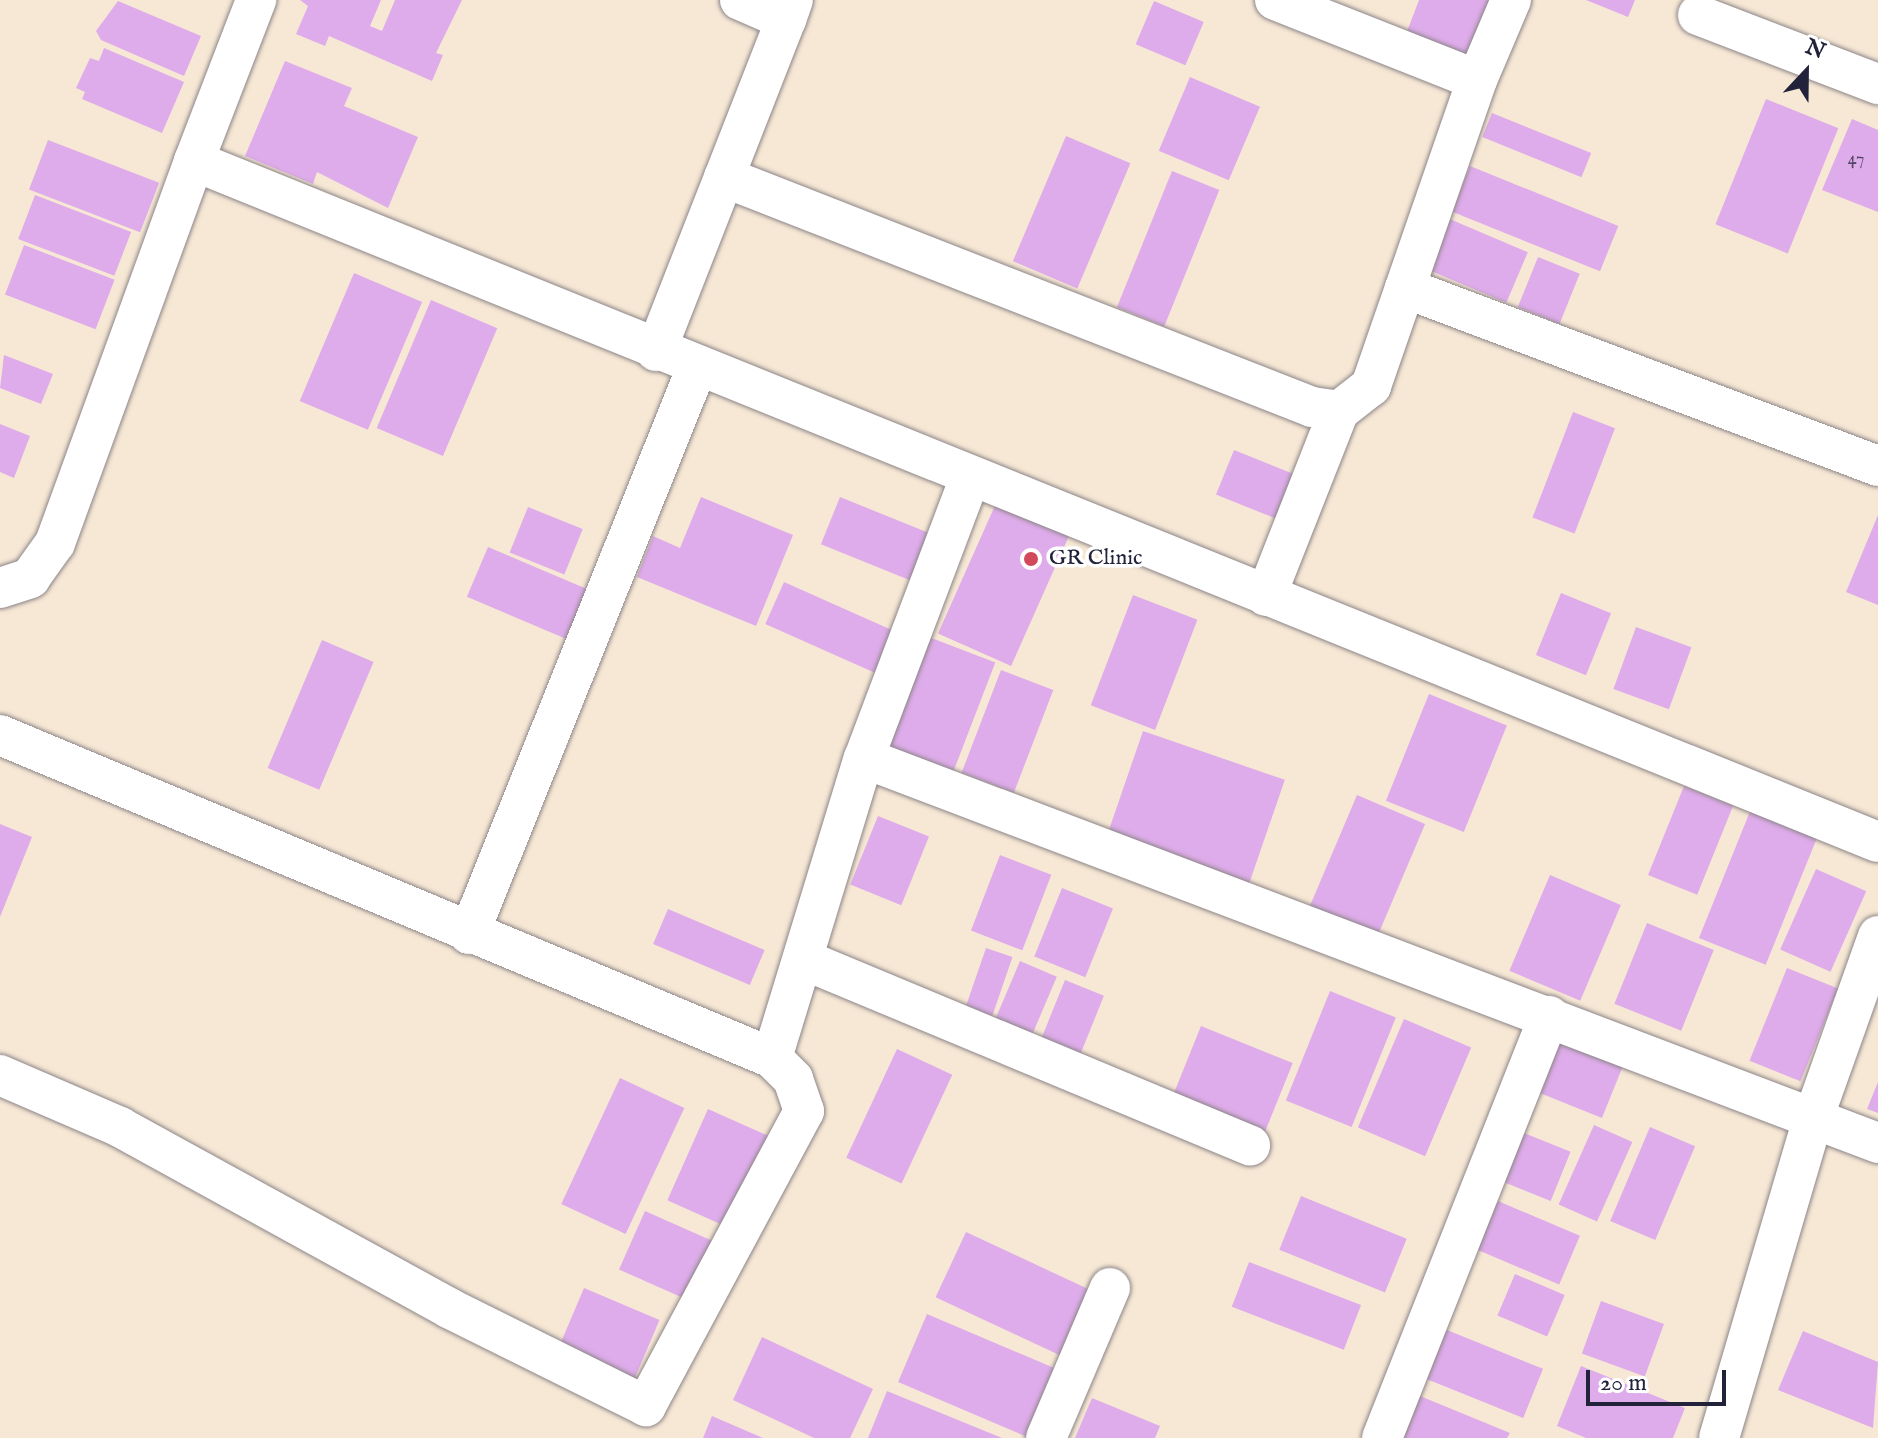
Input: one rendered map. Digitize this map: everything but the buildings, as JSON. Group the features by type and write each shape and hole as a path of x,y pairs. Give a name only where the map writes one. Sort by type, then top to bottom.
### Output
{"street":[{"path":"4,592 30,578 55,543 256,0"},
{"path":"656,351 790,10 740,0"},
{"path":"1275,0 1477,80"},
{"path":"1266,596 1339,411 1371,386 1477,80 1511,0"},
{"path":"1698,15 1878,84"},
{"path":"194,161 970,478 1878,842"},
{"path":"724,177 1297,402 1339,411"},
{"path":"1405,288 1878,466"},
{"path":"469,934 697,367"},
{"path":"772,1058 807,961 864,758 970,478"},
{"path":"0,735 469,934 772,1058 793,1079 804,1111 638,1422 449,1308 120,1127 0,1075"},
{"path":"864,758 1814,1116 1878,1143"},
{"path":"1719,1438 1814,1116 1878,936"},
{"path":"807,961 1250,1145"},
{"path":"1382,1438 1549,1016"},
{"path":"1046,1438 1110,1288"}],"place":[{"name":"GR Clinic","path":"1031,559"}]}
